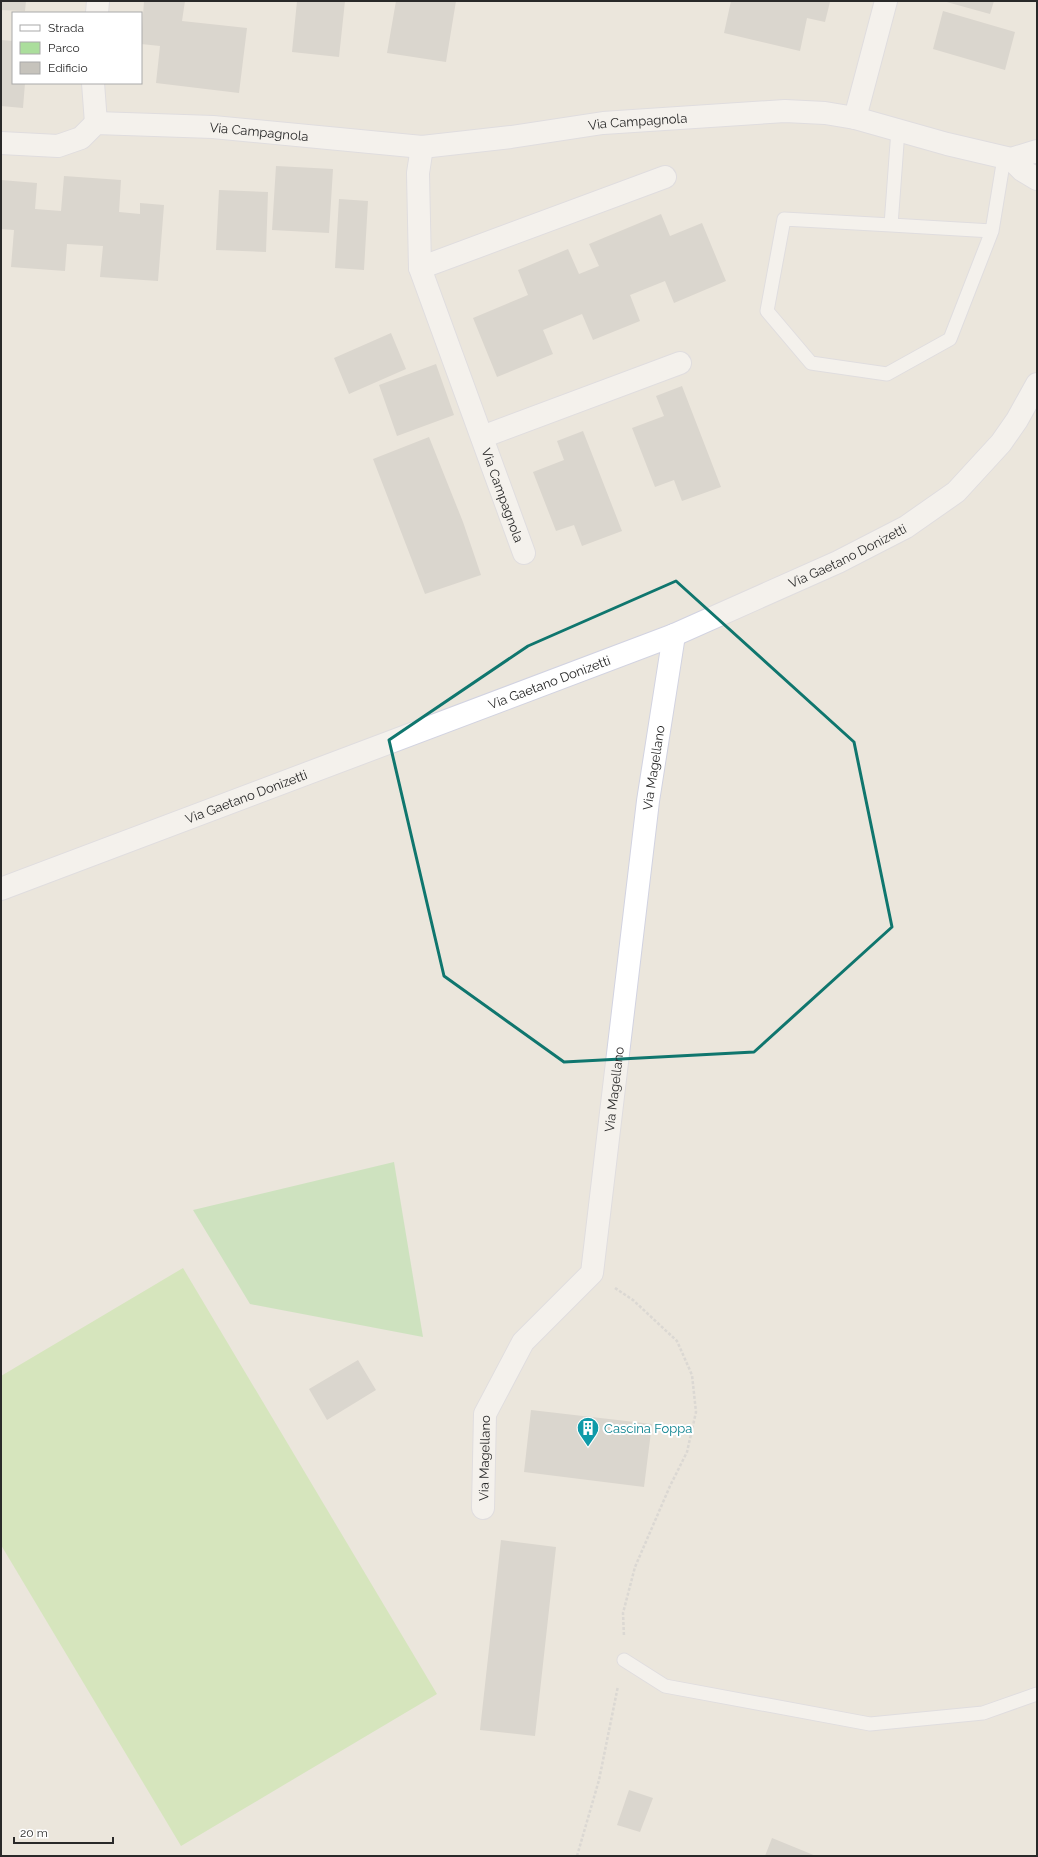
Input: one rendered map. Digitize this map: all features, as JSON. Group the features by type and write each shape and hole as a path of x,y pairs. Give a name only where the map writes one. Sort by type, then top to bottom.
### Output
{"street":[{"path":"97,12 98,1"},
{"path":"855,118 886,1"},
{"path":"1,143 58,146 81,138 96,123 93,84"},
{"name":"Via Campagnola","path":"96,123 213,127 422,147 511,137 603,123 740,113 785,111 825,113 855,118 1007,158 1022,170 1037,179"},
{"name":"Via Campagnola","path":"422,147 418,173 420,268 524,553"},
{"path":"1007,158 1037,151"},
{"path":"420,268 666,177"},
{"name":"Via Campagnola","path":"482,437 680,363"},
{"name":"Via Gaetano Donizetti","path":"1,889 674,634 838,562 906,527 956,492 987,460 1017,420 1037,384"},
{"name":"Via Magellano","path":"483,1508 485,1414 523,1342 592,1273 648,801 674,634"}],"lane":[{"path":"891,225 898,130"},
{"path":"992,231 784,218 767,311 811,363 887,374 950,339 992,231 1007,158"},
{"path":"624,1660 665,1686 870,1724 983,1713 1037,1694"}],"path":[{"path":"577,1856 600,1780 624,1660 624,1613 635,1567 670,1486 687,1452 696,1412 692,1375 677,1341 633,1300 592,1273"}],"highlighted area":[{"path":"676,581 854,742 892,927 754,1052 564,1062 444,976 389,740 528,646"}],"green space":[{"path":"394,1162 423,1337 250,1304 193,1210"},
{"path":"183,1268 437,1694 181,1846 1,1545 1,1376"}],"building":[{"path":"1,1 26,1 25,11 1,10"},
{"path":"144,1 185,1 182,21 247,28 239,93 156,83 160,46 142,44"},
{"path":"297,1 345,1 339,57 292,52"},
{"path":"396,1 456,1 446,62 387,53"},
{"path":"731,1 830,2 825,22 807,18 800,51 724,33"},
{"path":"943,1 994,1 990,14"},
{"path":"943,11 1015,32 1005,70 933,49"},
{"path":"1,40 12,41 12,84 25,84 23,108 1,106"},
{"path":"276,166 333,169 329,233 272,230"},
{"path":"64,176 121,180 119,212 140,214 140,203 164,205 158,281 100,277 103,246 67,244 65,271 11,267 14,230 1,229 1,180 37,183 35,209 61,211"},
{"path":"219,190 268,192 266,252 216,250"},
{"path":"339,199 368,201 364,270 335,268"},
{"path":"661,214 670,236 702,223 726,281 674,303 665,281 630,295 640,321 593,340 582,314 543,330 553,354 497,377 473,318 528,295 518,270 568,249 579,274 599,266 589,244"},
{"path":"391,333 406,369 349,394 334,358"},
{"path":"436,364 454,415 397,436 379,385"},
{"path":"682,386 721,487 682,501 674,480 655,487 632,428 664,416 656,396"},
{"path":"583,431 622,531 582,546 574,525 556,531 533,472 564,460 557,441"},
{"path":"429,437 463,522 481,575 425,594 373,459"},
{"path":"358,1360 376,1390 327,1420 309,1389"},
{"name":"Cascina Foppa","path":"531,1410 652,1424 644,1487 524,1472"},
{"path":"501,1540 556,1547 535,1736 480,1730"},
{"path":"629,1790 653,1798 640,1832 617,1825"},
{"path":"772,1838 816,1856 765,1856"}],"place":[{"name":"Cascina Foppa","path":"588,1448"}]}
